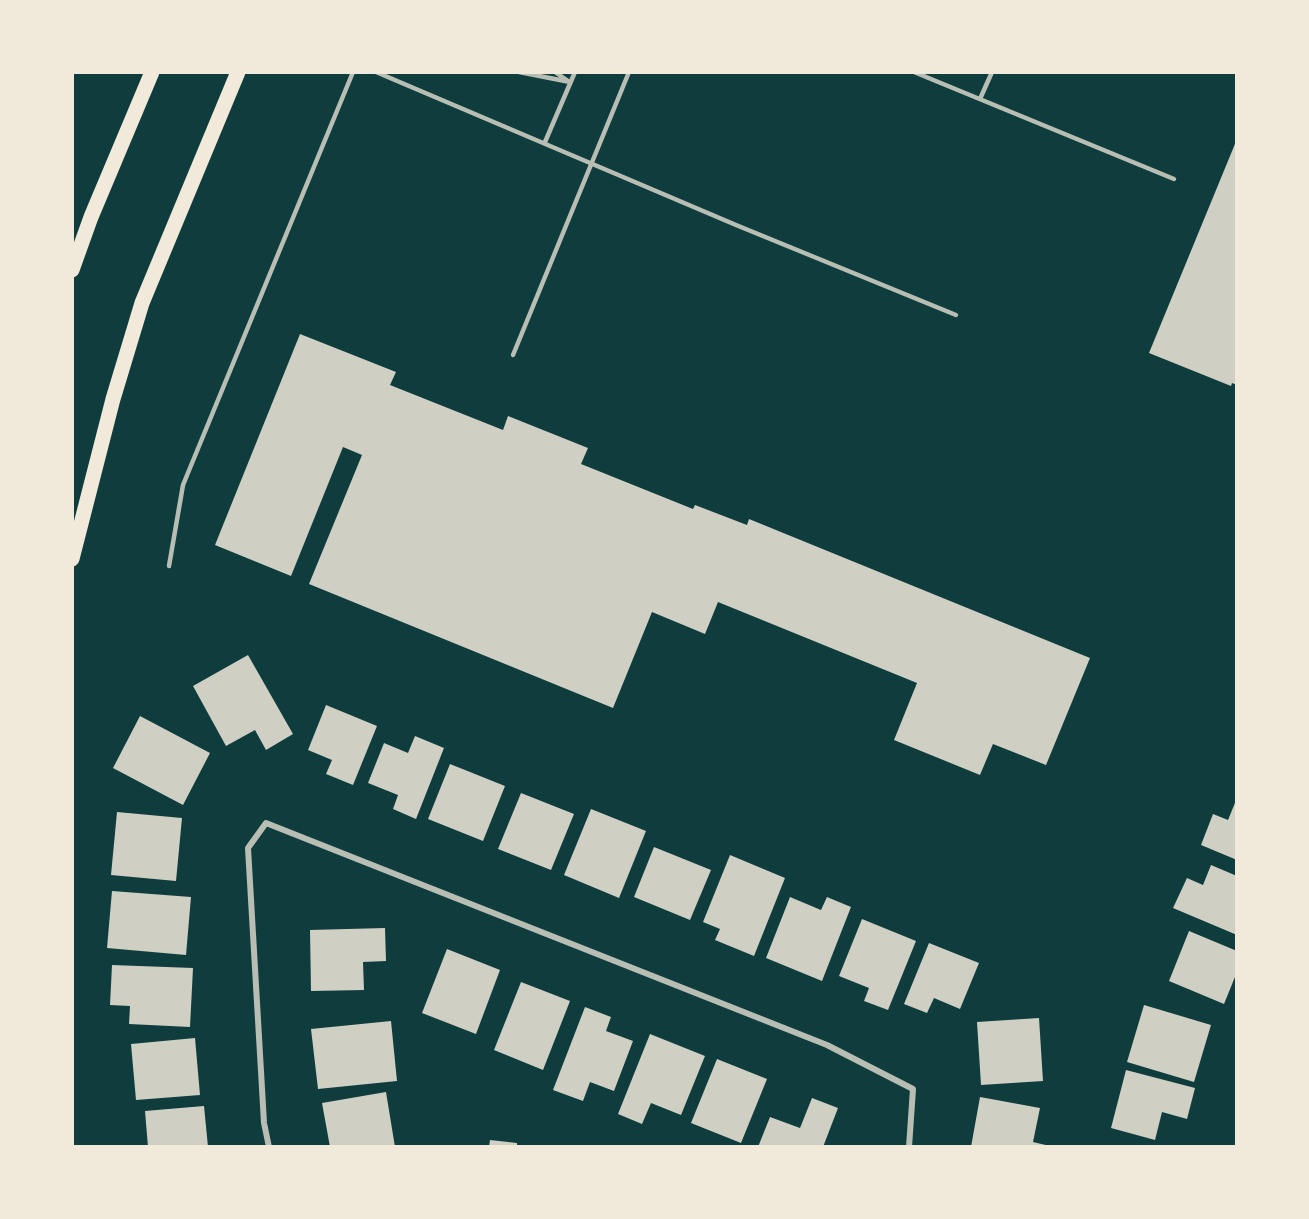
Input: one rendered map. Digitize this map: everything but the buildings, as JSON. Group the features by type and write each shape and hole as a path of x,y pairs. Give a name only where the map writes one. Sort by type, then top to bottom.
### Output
{"main road":[{"path":"72,270 91,217 152,72"},
{"path":"72,559 113,399 142,303 238,72"}],"street":[{"path":"269,1147 264,1123 248,848 266,823 827,1045 913,1089 909,1147"}],"lane":[{"path":"169,566 183,485 353,72"},
{"path":"376,72 956,315"},
{"path":"519,72 570,82"},
{"path":"555,72 570,82"},
{"path":"545,142 574,72"},
{"path":"513,355 629,72"},
{"path":"914,72 1174,179"},
{"path":"980,99 992,72"}]}
